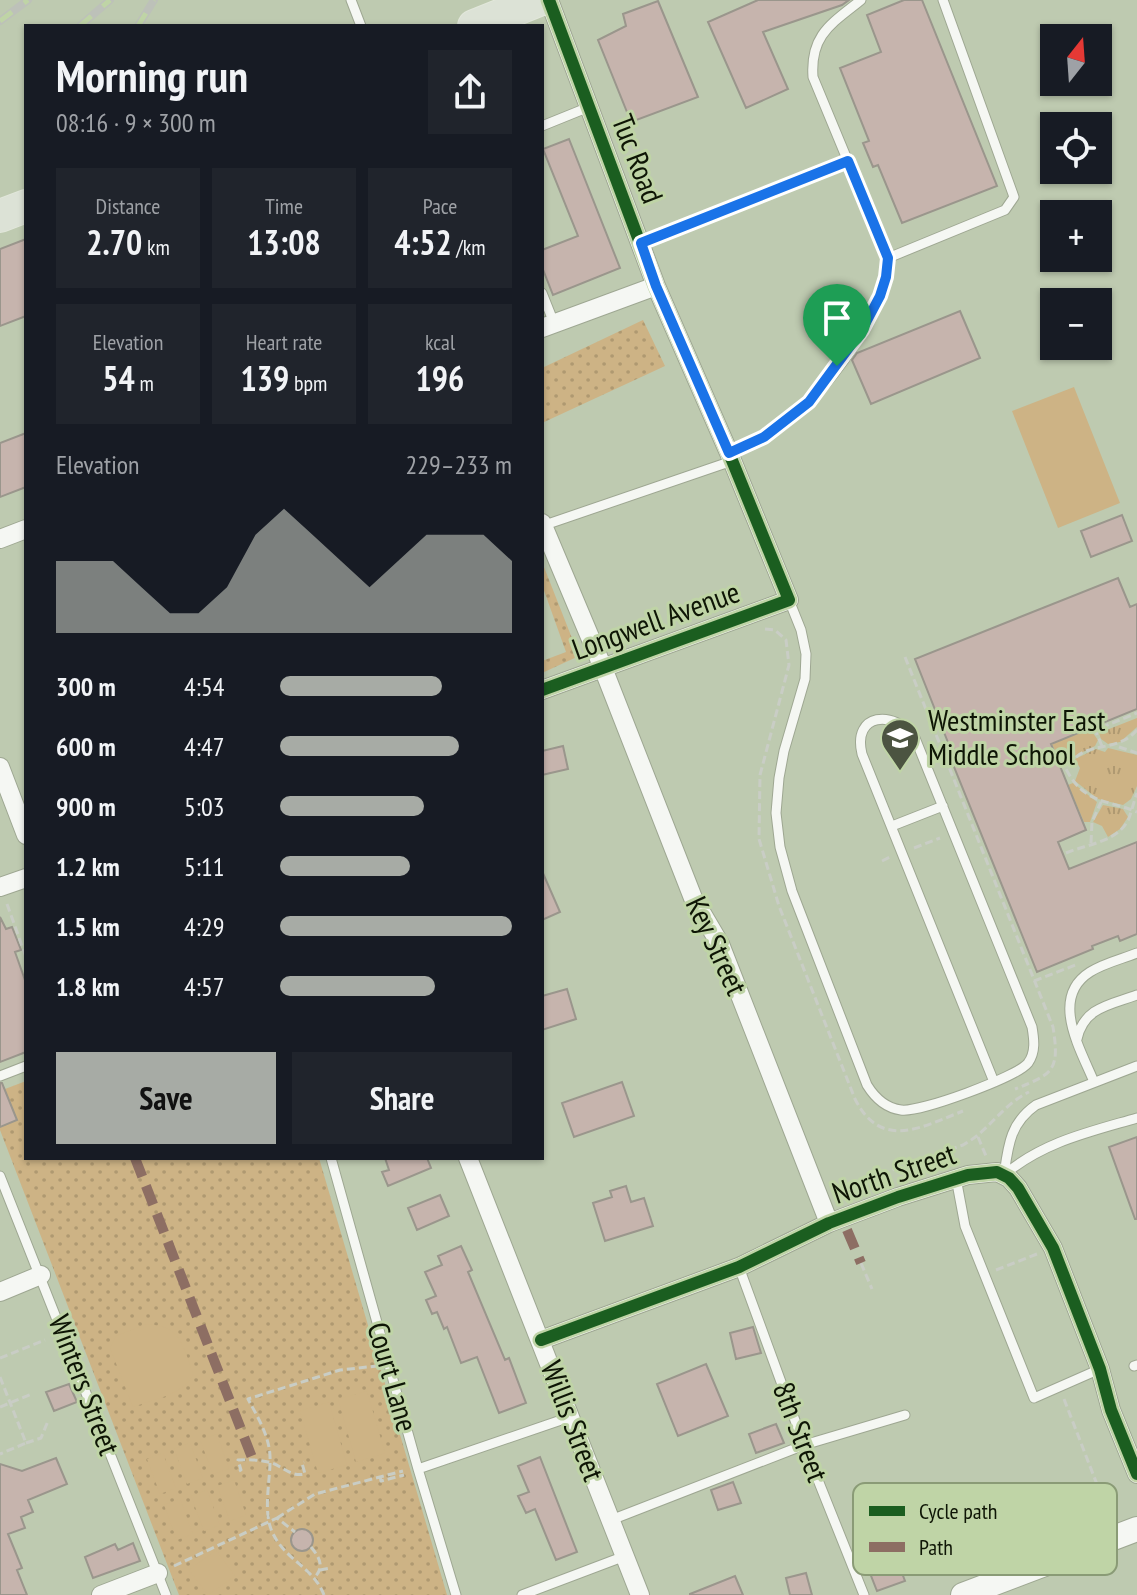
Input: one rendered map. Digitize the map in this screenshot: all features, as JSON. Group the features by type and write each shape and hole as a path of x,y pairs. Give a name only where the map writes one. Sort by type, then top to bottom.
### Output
{"highway":[{"path":"479,24 539,0"},
{"path":"0,216 24,207"}],"street":[{"name":"Tuc Road","path":"549,0 656,286 789,600"},
{"path":"548,326 656,286"},
{"path":"0,539 24,530"},
{"name":"Key Street","path":"544,530 603,668 693,898 720,944 829,1223"},
{"name":"Longwell Avenue","path":"544,689 789,600"},
{"path":"0,767 24,830"},
{"path":"2,894 24,879"},
{"name":"Willis Street","path":"469,1160 640,1595"},
{"name":"North Street","path":"541,1340 739,1267 829,1223 956,1178 989,1171 1004,1175 1018,1188 1053,1248 1137,1474"},
{"path":"0,1292 41,1275"},
{"path":"1117,1537 1137,1529"},
{"path":"101,1595 166,1569"},
{"path":"963,1595 1016,1575"}],"lane":[{"path":"351,0 360,24"},
{"path":"544,524 730,457 764,437 809,402 872,313 886,277 888,258 813,77 812,60 816,42 829,26 861,0"},
{"path":"888,258 1005,210 1014,197 943,0"},
{"path":"544,125 589,107"},
{"path":"641,243 848,161"},
{"path":"544,304 548,326"},
{"path":"789,600 801,630 806,654 805,679 779,778 776,813 780,847 792,891 867,1085 886,1105 905,1111 917,1110 994,1082 1025,1067 1031,1059 1034,1037 915,738 900,722 884,719 869,724 861,735 862,754 994,1082"},
{"path":"892,826 943,806"},
{"path":"1094,1082 1071,1024 1069,1005 1079,982 1092,971 1137,953"},
{"path":"1077,1039 1082,1022 1096,1010 1137,995"},
{"path":"1004,1175 1011,1134 1027,1111 1137,1066"},
{"path":"0,1076 24,1067"},
{"path":"1004,1175 1023,1159 1056,1142 1137,1118"},
{"name":"Court Lane","path":"332,1160 414,1471 456,1595"},
{"name":"Winters Street","path":"0,1176 166,1569 166,1595"},
{"path":"956,1178 965,1226 1034,1398 1100,1369"},
{"name":"8th Street","path":"739,1267 853,1568"},
{"path":"611,1520 804,1445 905,1415"},
{"path":"414,1471 571,1417"},
{"path":"522,1595 625,1556"},
{"name":"8th Street","path":"856,1575 864,1595"}],"path":[{"path":"729,594 737,601"},
{"path":"761,629 781,633 786,640 789,665 760,775 759,839 779,906 855,1099 860,1110 878,1126 899,1132 921,1128 964,1110"},
{"path":"905,657 1053,1027 1055,1053 1052,1069 1046,1077 1007,1093"},
{"path":"1102,746 1095,730 1137,713"},
{"path":"1115,746 1137,730"},
{"path":"1137,753 1115,746 1102,746 1083,752 1066,769 1082,791 1101,802 1137,812"},
{"path":"1066,853 1118,833 1125,825 1137,793"},
{"path":"1091,843 1092,822 1101,802"},
{"path":"966,829 972,826"},
{"path":"913,848 940,838"},
{"path":"2,894 24,952"},
{"path":"834,1190 978,1137 1014,1100 1038,1088 1035,1081"},
{"path":"978,1137 987,1158"},
{"path":"985,1275 1031,1256"},
{"path":"861,1263 872,1289"},
{"path":"0,1358 45,1340"},
{"path":"324,1595 315,1577 292,1560 282,1548 270,1522 267,1438 248,1399 340,1370 374,1366"},
{"path":"0,1380 26,1443"},
{"path":"1060,1388 1097,1483"},
{"path":"0,1407 32,1394"},
{"path":"0,1454 41,1438 48,1421"},
{"path":"239,1471 238,1460 241,1459 270,1462 299,1475 305,1474 304,1462"},
{"path":"381,1479 407,1470"},
{"path":"166,1569 270,1522 315,1494 414,1471"},
{"path":"378,1487 381,1479"},
{"path":"277,1518 295,1532"},
{"path":"311,1547 319,1558 320,1570 315,1577"},
{"path":"320,1570 330,1568"}],"green space":[{"path":"643,320 665,366 544,422 544,367"},
{"path":"1074,387 1120,503 1058,528 1012,411"},
{"path":"544,567 579,656 544,672 544,660 566,652 544,591"},
{"path":"1137,718 1137,727 1120,742 1108,744 1101,739 1099,733"},
{"path":"1090,729 1098,740 1095,746 1073,757 1063,753 1057,755 1052,744"},
{"path":"1108,748 1137,755 1137,786 1131,799 1123,805 1098,799 1075,781 1080,768 1075,759 1096,749 1105,752"},
{"path":"1073,783 1097,802 1090,822 1084,822 1068,785"},
{"path":"1103,805 1123,809 1128,817 1120,829 1108,837 1102,826 1093,822"},
{"path":"24,1082 24,1160 320,1160 447,1595 179,1595 0,1130 0,1127 17,1120 5,1089"},
{"path":"144,1325 165,1328 178,1338 193,1374 176,1391 133,1407 110,1348 116,1336"},
{"path":"367,1391 385,1453 356,1462 338,1399"},
{"path":"329,1402 347,1465 318,1473 300,1411"},
{"path":"217,1434 229,1469 213,1474 200,1440"},
{"path":"190,1443 203,1478 187,1484 174,1449"},
{"path":"163,1453 176,1488 160,1494 147,1459"},
{"path":"234,1480 246,1515 230,1521 217,1486"},
{"path":"207,1490 220,1525 204,1531 191,1496"},
{"path":"180,1499 193,1534 177,1540 164,1505"},
{"path":"216,1550 235,1576 208,1595 189,1570"}],"building":[{"path":"758,0 849,0 763,32 788,89 746,108 708,22"},
{"path":"904,0 922,0 997,186 902,223 878,165 873,167 863,143 869,141 840,68 881,52 867,15"},
{"path":"658,1 698,97 631,122 598,40 626,26 623,14"},
{"path":"569,139 620,268 553,295 544,272 544,249 578,236 544,149"},
{"path":"24,240 24,317 0,326 0,249"},
{"path":"960,311 980,358 871,404 852,360 857,353"},
{"path":"24,434 24,488 0,497 0,443"},
{"path":"1122,515 1132,541 1091,557 1081,531"},
{"path":"1118,578 1130,607 1137,604 1137,709 1051,744 1086,830 1058,842 1069,869 1137,842 1137,934 1120,941 1118,936 1037,972 948,752 951,750 915,659"},
{"path":"563,746 568,769 544,775 544,751"},
{"path":"544,876 560,912 544,919"},
{"path":"0,917 6,929 12,927 21,950 15,952 24,977 24,1053 0,1062"},
{"path":"567,989 576,1019 544,1029 544,995"},
{"path":"622,1082 634,1116 574,1137 562,1103"},
{"path":"0,1083 17,1120 0,1127"},
{"path":"1137,1137 1137,1219 1135,1219 1109,1147"},
{"path":"386,1160 428,1160 431,1168 388,1186 382,1172 389,1170"},
{"path":"626,1186 631,1202 644,1198 653,1226 605,1241 593,1203 612,1197 610,1191"},
{"path":"440,1195 449,1216 417,1230 408,1208"},
{"path":"461,1246 472,1270 468,1272 505,1360 509,1358 526,1403 499,1413 477,1357 461,1363 447,1327 444,1329 437,1312 432,1314 426,1300 436,1296 425,1272 442,1265 438,1256"},
{"path":"753,1327 761,1353 736,1359 730,1333"},
{"path":"706,1364 728,1416 678,1436 657,1384"},
{"path":"69,1384 77,1402 54,1411 46,1392"},
{"path":"776,1424 784,1443 756,1453 749,1434"},
{"path":"540,1457 577,1552 556,1560 535,1509 526,1513 518,1496 529,1492 518,1466"},
{"path":"56,1458 67,1484 28,1500 33,1512 21,1517 25,1528 8,1534 22,1568 17,1570 27,1595 0,1595 0,1464 22,1471"},
{"path":"733,1482 741,1503 718,1510 711,1490"},
{"path":"298,1529 306,1529 313,1540 306,1551 298,1551 291,1544 291,1536"},
{"path":"133,1543 140,1561 93,1578 85,1557 115,1544 118,1550"},
{"path":"806,1573 812,1595 790,1595 786,1578"},
{"path":"871,1575 903,1575 905,1581 877,1591"},
{"path":"735,1576 743,1595 690,1595 690,1594"}],"railway":[{"path":"0,21 28,0"},
{"path":"82,24 110,0"},
{"path":"139,24 154,0"}],"marked path":[{"path":"136,1160 253,1460"},
{"path":"847,1230 861,1263"}],"cycle path":[{"path":"544,689 789,600 656,286 549,0"},
{"path":"541,1340 739,1267 829,1223 898,1197 968,1175 997,1172 1009,1178 1018,1188 1053,1248 1137,1474"}],"place":[{"name":"Westminster East Middle School","path":"900,772"}],"route":[{"path":"848,161 888,258 886,277 872,313 837,366 809,402 787,421 764,437 729,453 656,286 641,243 848,161"}]}
